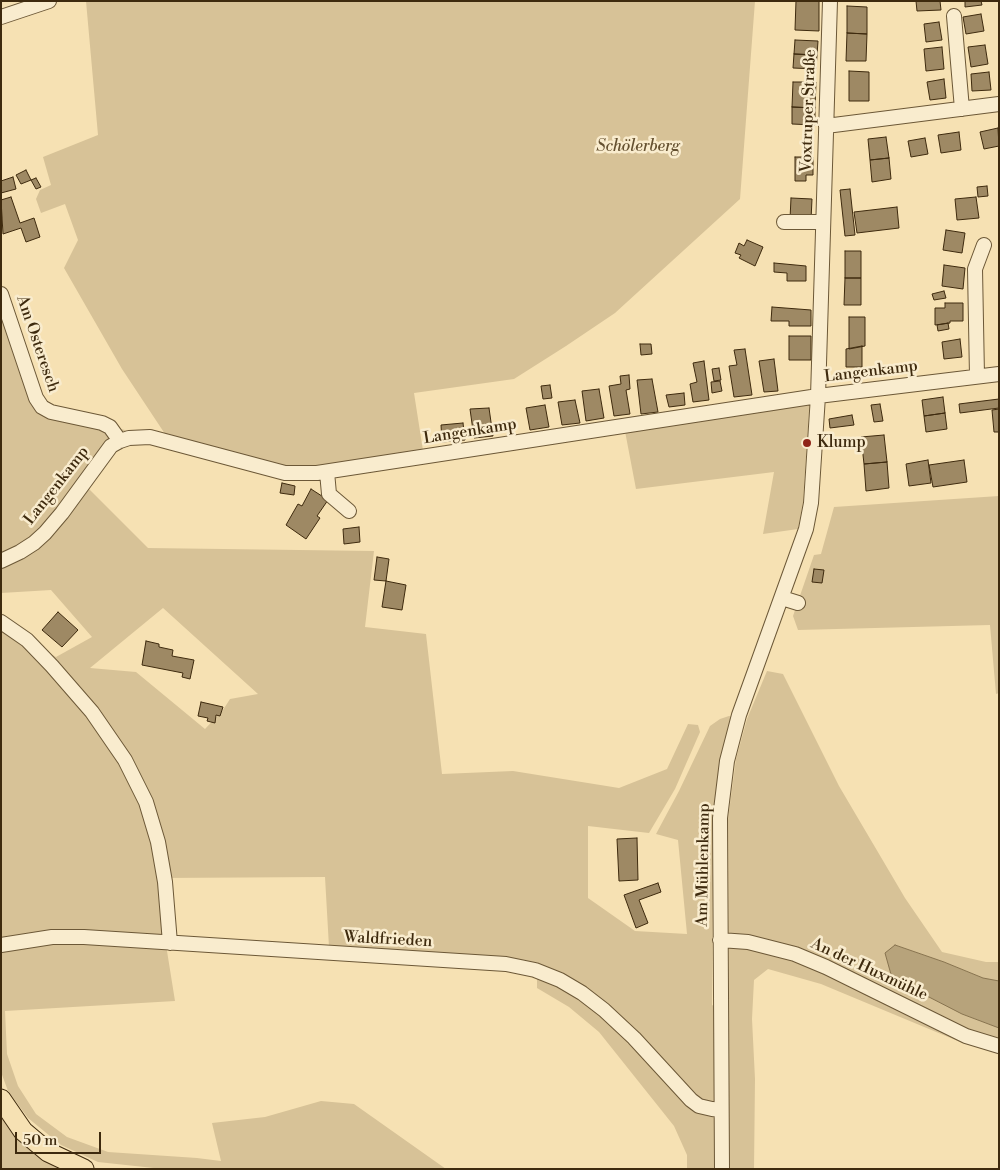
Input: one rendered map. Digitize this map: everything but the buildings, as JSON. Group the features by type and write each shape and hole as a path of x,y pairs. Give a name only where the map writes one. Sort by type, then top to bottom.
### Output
{"highway":[{"path":"1,1099 23,1131 48,1152 84,1169"}],"street":[{"path":"1,17 49,1"},
{"name":"Voxtruper Straße","path":"818,396 830,1"},
{"path":"954,16 962,109"},
{"path":"826,126 999,104"},
{"path":"784,222 822,222"},
{"path":"977,376 975,269 984,245"},
{"name":"Am Osteresch","path":"1,294 36,398 42,408 51,412 102,423 110,428 120,441"},
{"name":"Langenkamp","path":"1,560 20,552 34,543 62,513 111,446 129,438 150,437 285,473 317,473 818,396 999,374"},
{"name":"Am Mühlenkamp","path":"722,1169 720,818 727,761 739,715 806,529 811,503 818,396"},
{"path":"327,472 329,494 349,512"},
{"path":"782,598 798,603"},
{"path":"1,622 27,640 52,666 92,712 125,760 146,802 158,842 166,882 170,943"},
{"name":"Waldfrieden","path":"8,943 52,938 84,937 506,964 535,970 560,980 582,993 604,1010 634,1038 691,1100 700,1106 712,1110 721,1110"},
{"name":"An der Huxmühle","path":"720,940 748,942 795,954 826,967 966,1036 999,1046"}],"green space":[{"name":"Schölerberg","path":"86,1 755,1 740,199 615,313 514,379 414,393 424,457 317,473 171,443 122,369 64,268 78,240 65,204 41,213 36,199 40,190 51,185 43,157 98,135"},
{"path":"1,294 42,407 150,437 129,438 83,483 148,548 374,551 365,627 426,634 442,774 513,771 619,788 667,769 688,724 698,725 700,732 675,789 649,833 588,826 588,898 635,931 687,934 678,840 656,834 710,726 720,719 729,716 733,717 721,758 713,818 712,1005 729,1014 728,819 736,759 747,719 767,671 783,674 839,786 905,898 942,952 986,962 999,962 998,981 983,978 895,945 962,1014 999,1028 999,1046 966,1036 965,1044 821,984 768,969 754,980 752,1019 755,1079 754,1169 687,1169 687,1155 674,1126 599,1032 569,1007 537,988 540,966 329,947 325,877 160,878 163,926 175,1001 5,1011 7,1054 18,1086 36,1114 67,1137 108,1152 221,1161 212,1123 265,1117 321,1101 354,1104 446,1169 163,1169 98,1162 61,1145 28,1118 8,1091 1,1072 1,622 56,657 92,637 51,590 1,593","holes":["163,608 258,694 230,699 223,710 205,729 136,672 90,668"]},
{"path":"810,397 803,502 798,529 763,534 774,472 636,489 624,426"},
{"path":"999,496 999,693 996,694 990,625 798,630 793,616 814,555 821,554 834,507"},
{"path":"1,1111 72,1169 1,1169"}],"shaded area":[{"path":"895,945 983,978 999,981 999,1028 962,1014 892,978 885,953"}],"place":[{"name":"Klump","path":"807,443"}]}
